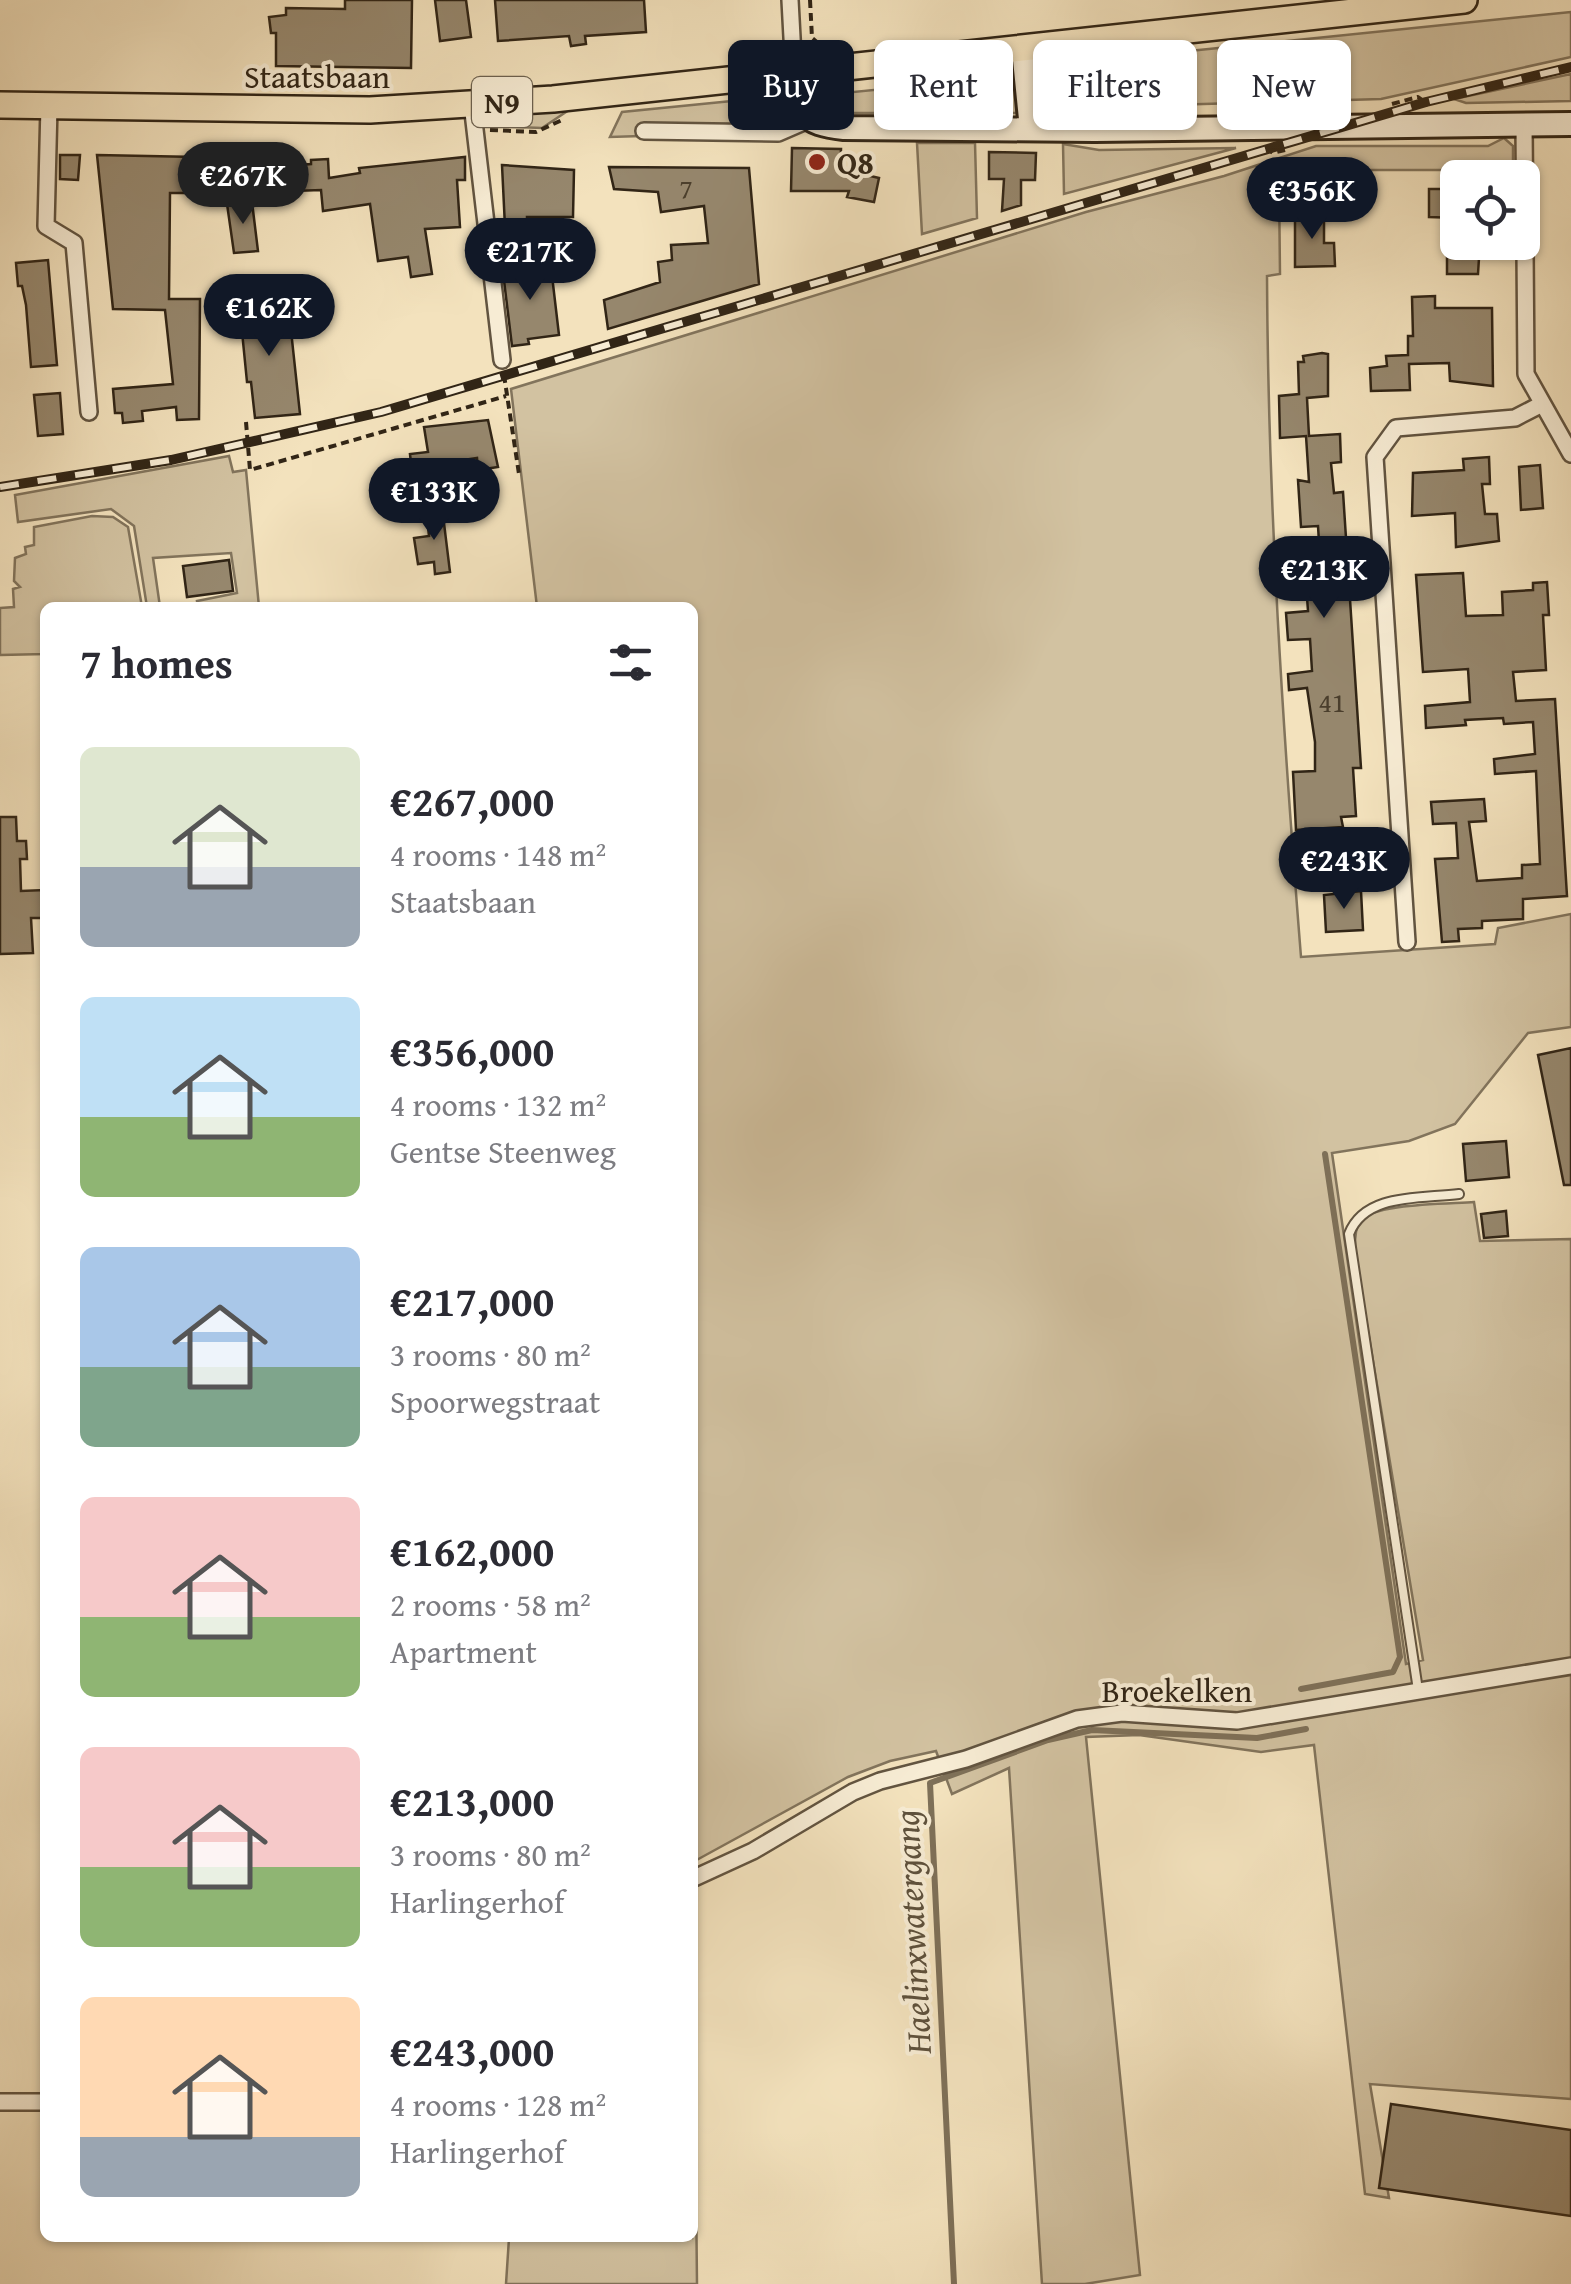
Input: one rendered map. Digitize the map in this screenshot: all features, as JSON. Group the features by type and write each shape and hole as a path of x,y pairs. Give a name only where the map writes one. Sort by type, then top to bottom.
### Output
{"main road":[{"name":"N9","path":"854,68 1464,0"},
{"name":"Staatsbaan","path":"0,105 370,110 728,82"}],"street":[{"path":"790,0 792,40"},
{"path":"1023,49 1031,129"},
{"path":"472,104 502,360"},
{"path":"50,106 46,226 74,243 89,412"},
{"path":"854,128 1571,124"},
{"path":"1524,125 1526,374 1571,454"},
{"path":"644,131 783,130"},
{"path":"1407,942 1375,457 1396,428 1515,418 1542,404"},
{"path":"1303,867 1400,844"},
{"name":"Broekelken","path":"698,1876 880,1781 966,1759 1077,1719 1122,1713 1237,1721 1571,1666"},
{"path":"0,2102 40,2102"}],"lane":[{"path":"1418,1690 1349,1234 1356,1216 1376,1204 1458,1194"}],"path":[{"path":"810,0 814,40"},
{"path":"502,360 519,474"},
{"path":"246,422 250,470 506,396"}],"shaded area":[{"path":"1571,12 1571,57 1381,99 1351,100 1351,40 1297,40"},
{"path":"1217,48 1217,104 1197,104 1197,50"},
{"path":"1018,70 1017,113 1013,113 1013,72"},
{"path":"1571,74 1571,101 1466,103 1454,99"},
{"path":"874,90 874,113 854,113 854,92"},
{"path":"728,101 728,125 641,124 641,136 610,137 622,112"},
{"path":"569,110 542,128 492,126 496,115"},
{"path":"1504,138 1513,146 1513,160 1440,160 1440,170 1328,170 1279,186 1280,274 1267,276 1270,446 1301,957 1495,944 1498,928 1571,914 1571,1027 1528,1033 1455,1124 1409,1141 1332,1153 1406,1664 1423,1660 1355,1253 1357,1226 1366,1216 1379,1211 1474,1202 1480,1241 1571,1239 1571,2099 1370,2084 1389,2198 1365,2194 1314,1745 1261,1752 1139,1735 1086,1737 1140,2275 1085,2284 1042,2284 1009,1768 952,1794 936,1751 890,1761 848,1777 698,1859 698,602 536,602 511,389 1086,212 1224,176 1316,146 1488,146"},
{"path":"917,143 975,143 977,218 922,234"},
{"path":"1063,144 1099,150 1236,148 1064,194"},
{"path":"229,456 233,472 246,470 259,602 197,602 237,593 231,553 153,558 159,602 146,602 134,526 111,509 18,522 15,495"},
{"path":"92,516 113,517 128,527 141,602 40,602 40,654 0,655 0,608 14,607 13,589 20,587 14,581 15,558 26,554 25,547 34,545 34,527"},
{"path":"509,2242 697,2242 697,2284 506,2284"}],"building":[{"path":"345,0 412,0 411,68 276,66 276,33 271,33 269,17 286,15 286,8 345,9"},
{"path":"435,0 466,0 471,37 440,41"},
{"path":"495,0 644,0 646,32 585,36 586,44 571,46 569,36 498,41"},
{"path":"792,148 841,149 840,169 879,178 874,202 847,197 849,191 791,191"},
{"path":"989,152 1036,153 1035,180 1021,180 1021,205 1002,211 1004,179 989,179"},
{"path":"60,155 80,155 78,180 60,179"},
{"path":"97,155 197,157 197,193 170,193 169,299 200,299 199,419 177,420 176,407 142,411 143,421 123,423 122,413 115,413 113,389 173,384 165,310 113,309"},
{"path":"251,155 268,156 270,167 328,159 329,178 360,173 359,168 465,157 465,180 457,180 460,227 425,229 432,274 411,277 408,257 378,261 370,204 323,211 321,190 293,191 292,187 259,187 256,195 240,194 240,172 250,171"},
{"path":"502,165 574,170 573,217 527,217 527,227 505,227"},
{"path":"609,167 749,168 759,284 608,329 604,300 660,282 658,262 672,260 671,245 708,243 704,206 661,212 658,192 614,189"},
{"path":"1429,189 1440,189 1440,217 1429,217"},
{"path":"252,202 258,251 234,253 227,204"},
{"path":"1295,212 1324,213 1324,243 1334,243 1335,266 1295,267"},
{"path":"48,260 57,365 31,367 26,305 22,286 18,286 16,263"},
{"path":"1447,260 1479,260 1478,274 1447,274"},
{"path":"520,262 521,269 551,267 559,335 528,339 529,344 512,346 502,264"},
{"path":"1435,296 1435,308 1492,308 1493,386 1450,381 1449,363 1409,364 1410,390 1371,391 1370,368 1387,366 1386,356 1408,355 1408,336 1413,336 1412,297"},
{"path":"276,297 279,322 290,321 300,414 255,418 251,382 247,382 239,301"},
{"path":"1328,354 1328,396 1307,398 1309,436 1340,434 1341,462 1331,463 1334,493 1343,492 1361,768 1353,768 1356,816 1341,817 1343,827 1296,830 1293,772 1315,771 1315,742 1307,688 1289,690 1288,674 1312,671 1310,639 1288,640 1286,613 1308,611 1307,597 1322,591 1318,526 1301,527 1298,480 1309,482 1306,436 1280,438 1279,396 1299,394 1298,362 1304,362 1303,356"},
{"path":"60,393 63,434 38,436 34,395"},
{"path":"488,420 498,467 478,470 477,458 431,465 434,497 415,499 410,454 428,452 424,427"},
{"path":"1489,457 1490,484 1482,484 1485,514 1497,514 1499,541 1456,547 1455,513 1412,516 1413,473 1464,470 1463,459"},
{"path":"1540,465 1543,508 1521,510 1519,467"},
{"path":"442,507 450,572 435,574 434,562 418,564 414,538 429,536 426,509"},
{"path":"229,560 233,591 187,597 183,566"},
{"path":"1463,573 1466,616 1503,615 1502,592 1533,590 1533,583 1547,582 1549,615 1543,615 1546,670 1513,672 1516,701 1555,699 1567,896 1523,899 1523,919 1482,921 1482,928 1458,929 1459,941 1442,942 1435,859 1458,858 1456,823 1433,824 1431,802 1484,799 1486,821 1469,822 1477,881 1522,878 1522,865 1540,864 1536,771 1495,774 1494,759 1535,754 1533,722 1504,724 1503,718 1465,720 1466,725 1426,728 1425,706 1470,702 1468,669 1423,672 1416,575"},
{"path":"0,817 16,817 17,841 26,841 27,859 20,859 21,891 40,890 40,918 31,918 33,953 0,954"},
{"path":"1361,891 1363,930 1326,932 1324,895"},
{"path":"1571,1048 1571,1185 1564,1185 1538,1055"},
{"path":"1506,1141 1509,1177 1466,1181 1463,1144"},
{"path":"1506,1211 1508,1236 1484,1238 1481,1214"},
{"path":"1391,2104 1571,2130 1571,2216 1379,2188"}],"waterway":[{"name":"Haelinxwatergang","path":"1301,1689 1393,1672 1400,1657 1325,1154"},
{"name":"Haelinxwatergang","path":"954,2284 930,1783 1048,1740 1092,1730 1257,1738 1306,1729"}],"railway":[{"path":"0,487 171,460 381,412 1426,102 1571,67"}],"place":[{"name":"Q8","path":"817,162"}]}
